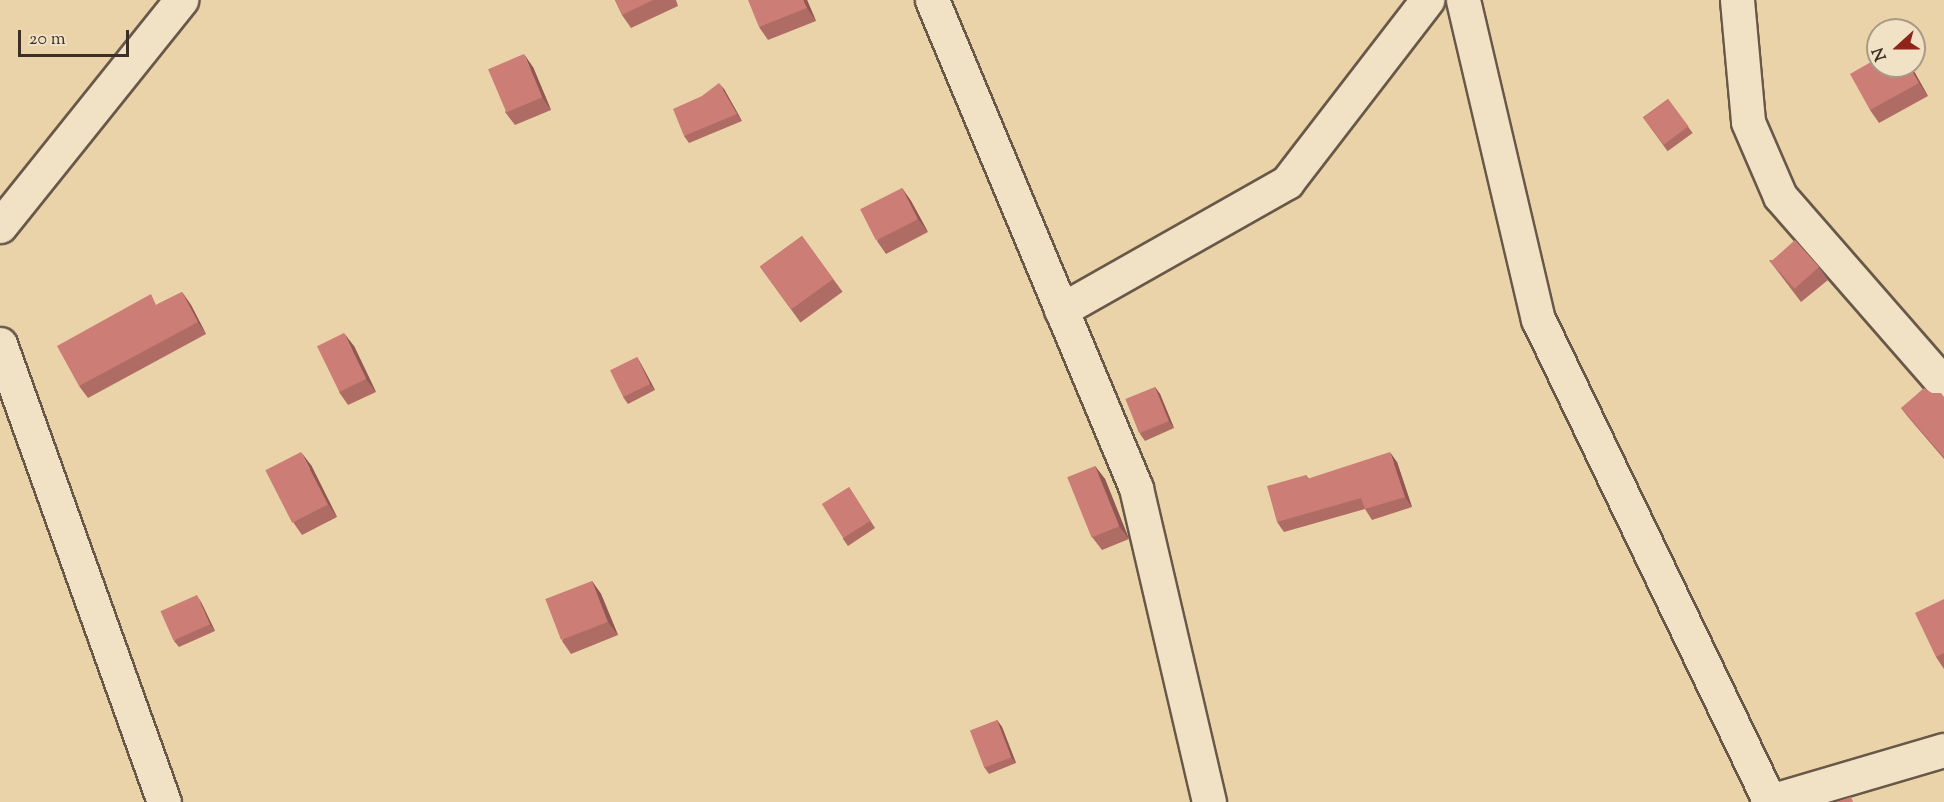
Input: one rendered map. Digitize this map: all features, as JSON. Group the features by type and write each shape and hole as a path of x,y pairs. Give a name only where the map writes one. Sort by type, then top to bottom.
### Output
{"street":[{"path":"0,226 181,0"},
{"path":"932,0 1136,488 1209,802"},
{"path":"1061,310 1287,182 1427,0"},
{"path":"1463,0 1538,319 1769,802 1944,750"},
{"path":"1737,0 1748,122 1780,196 1944,384"},
{"path":"0,344 164,802"}],"building":[{"path":"615,0 653,0 622,15"},
{"path":"748,0 803,0 807,8 759,27"},
{"path":"524,54 542,97 506,113 488,69"},
{"path":"1866,65 1866,78 1916,78 1919,83 1870,110 1850,74"},
{"path":"719,83 737,114 684,136 673,109 702,96"},
{"path":"1668,99 1688,126 1664,145 1643,118"},
{"path":"902,188 918,219 876,241 860,209"},
{"path":"802,236 833,279 791,309 760,267"},
{"path":"1795,240 1819,267 1795,289 1770,262"},
{"path":"182,292 198,322 79,386 57,346 151,294 156,305"},
{"path":"344,333 366,379 339,392 317,346"},
{"path":"637,357 650,384 623,397 610,370"},
{"path":"1155,387 1169,421 1139,433 1125,399"},
{"path":"1924,388 1932,393 1941,393 1944,397 1944,457 1901,408"},
{"path":"301,452 328,505 292,523 265,470"},
{"path":"1390,452 1405,497 1365,509 1361,498 1277,522 1267,486 1306,475 1307,479"},
{"path":"1095,466 1119,526 1092,538 1067,477"},
{"path":"849,487 870,521 843,538 822,504"},
{"path":"592,581 608,622 561,640 545,599"},
{"path":"197,595 210,624 173,641 160,611"},
{"path":"1944,599 1944,653 1936,657 1915,613"},
{"path":"997,720 1011,757 984,768 970,730"},
{"path":"1851,797 1853,802 1836,802"}]}
